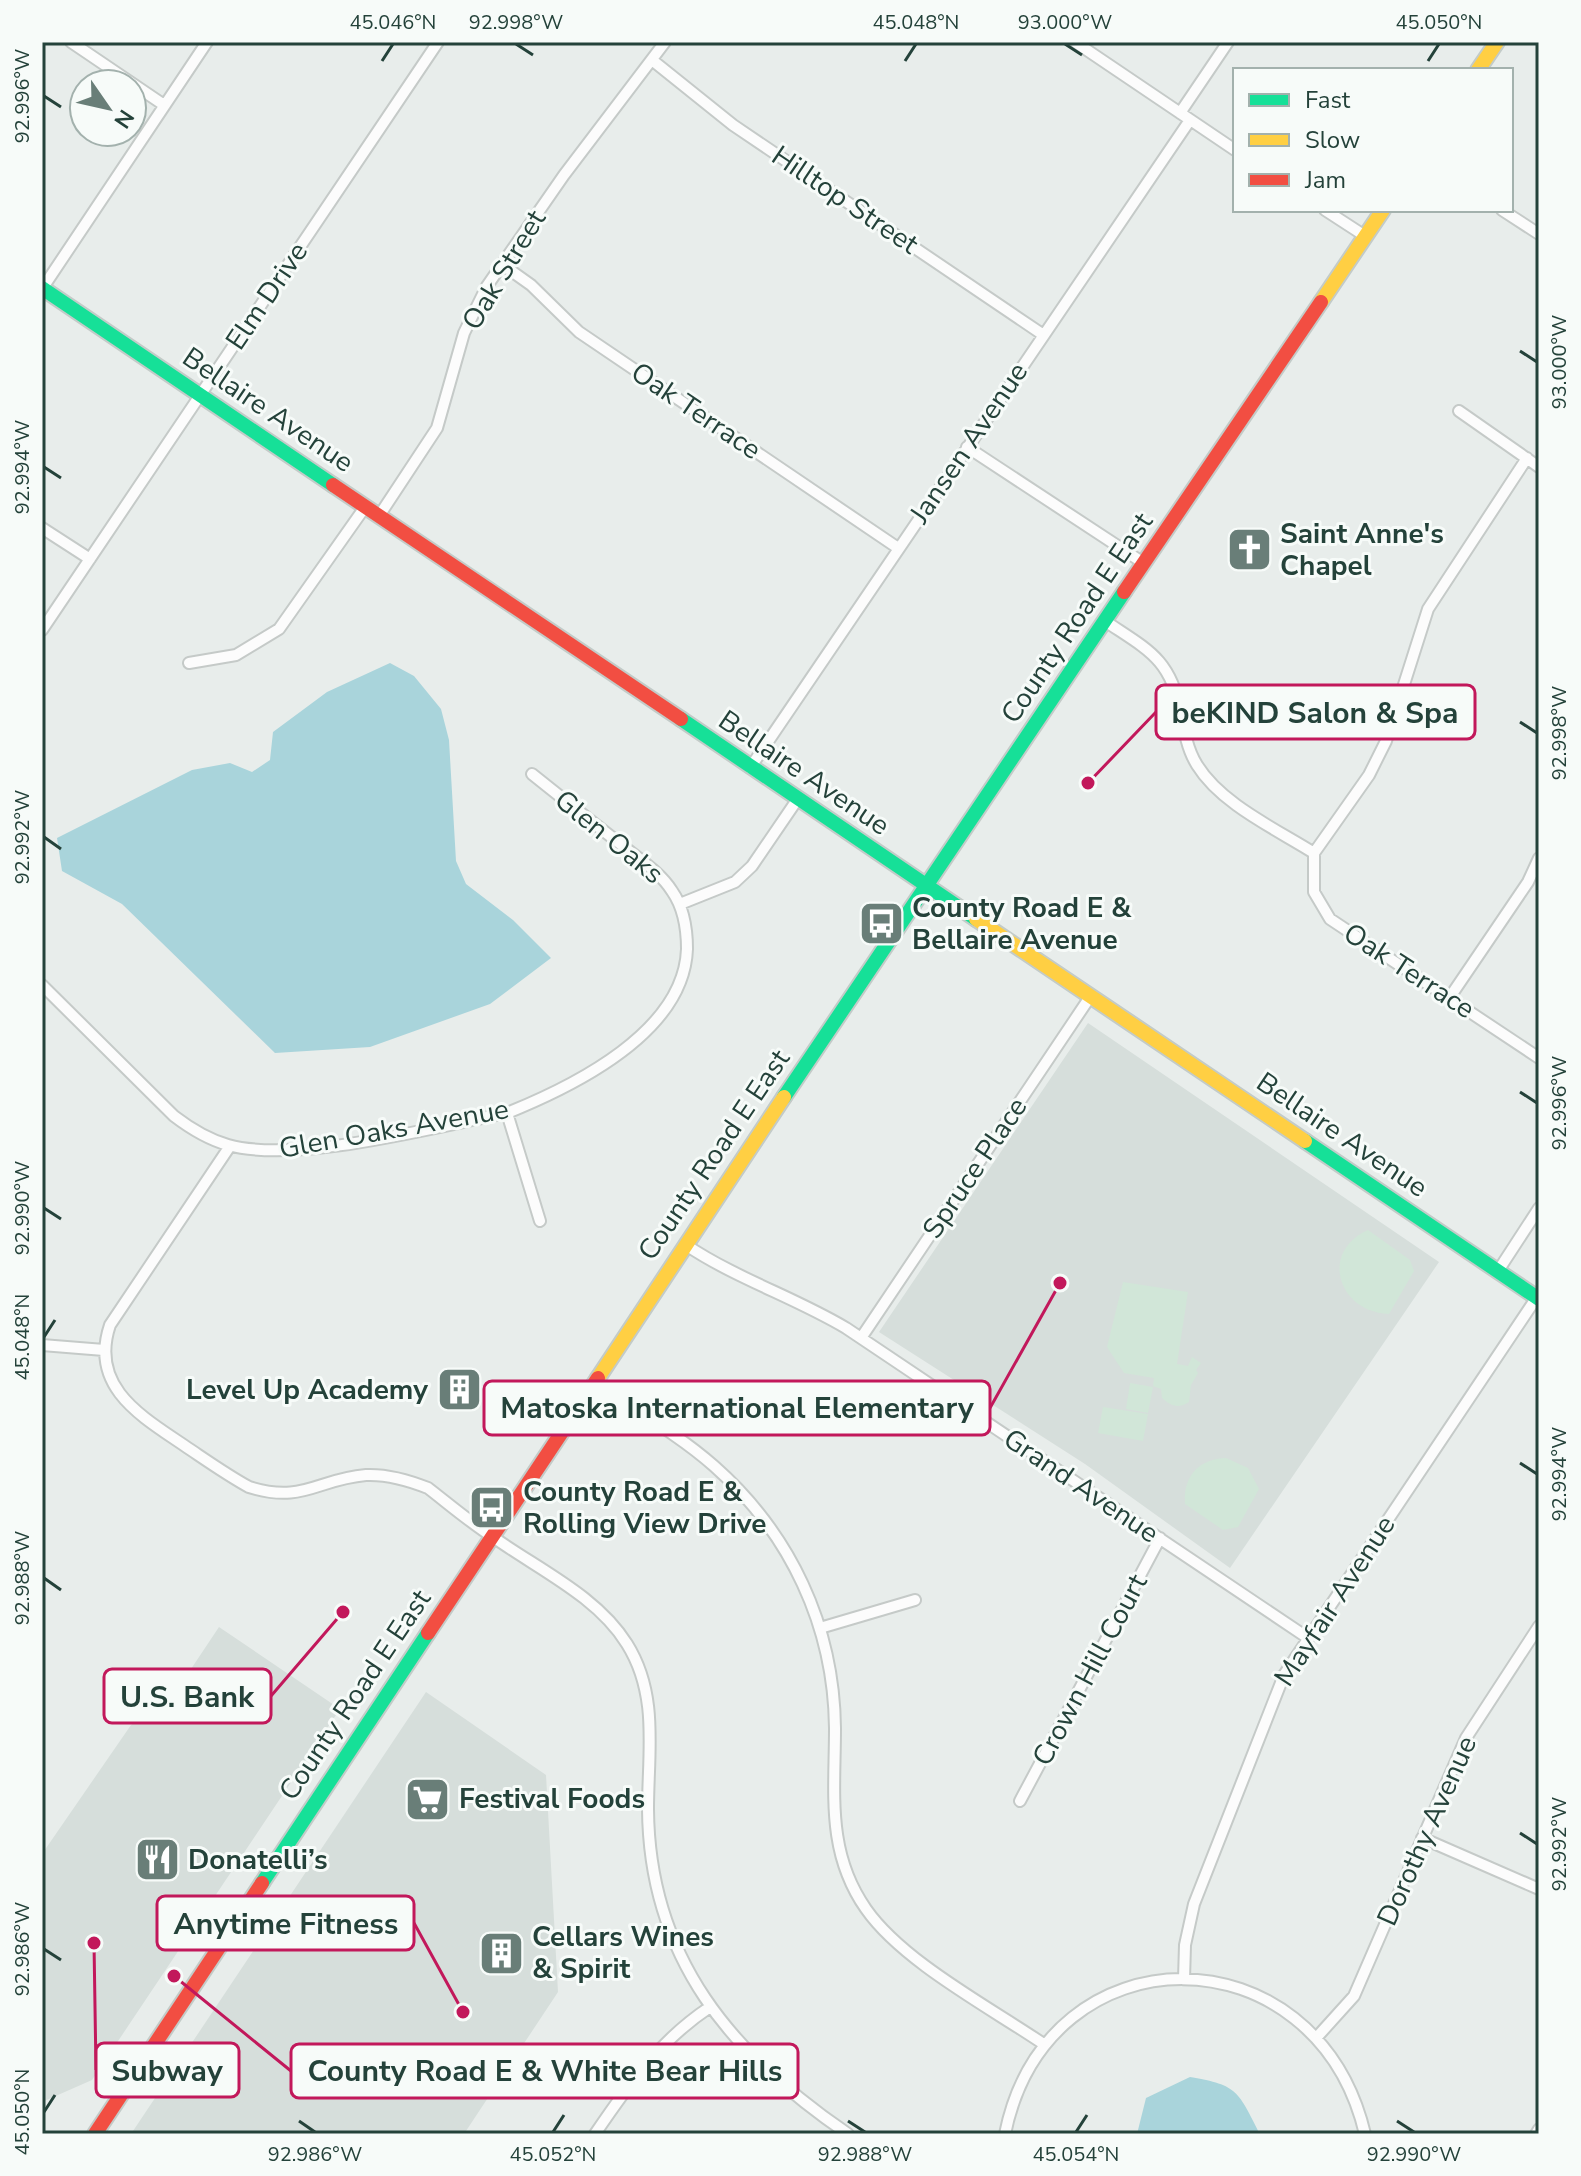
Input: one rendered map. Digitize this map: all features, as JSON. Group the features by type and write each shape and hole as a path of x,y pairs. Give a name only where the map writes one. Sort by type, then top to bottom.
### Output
{"main road":[{"path":"1479,68 1497,42"},
{"name":"County Road E East","path":"95,2134 925,886 1382,212"},
{"name":"Bellaire Avenue","path":"42,288 1538,1298"}],"street":[{"path":"71,42 164,105"},
{"path":"42,288 207,42"},
{"name":"Elm Drive","path":"42,630 438,42"},
{"name":"Oak Street","path":"379,516 437,428 464,333 481,297 564,175 665,42"},
{"path":"1075,42 1233,149"},
{"name":"Jansen Avenue","path":"750,768 1185,117 1228,42"},
{"name":"Hilltop Street","path":"652,60 733,125 1042,334"},
{"path":"1328,212 1365,236"},
{"path":"1505,212 1539,234"},
{"name":"Oak Terrace","path":"503,265 531,285 579,332 898,548"},
{"path":"1459,411 1539,467"},
{"path":"967,447 1145,564"},
{"path":"1105,621 1145,647 1166,667 1177,693 1188,746 1207,778 1314,853 1369,775 1386,741 1428,609 1527,458"},
{"path":"189,663 236,655 279,629 365,507"},
{"path":"42,528 90,559"},
{"name":"Glen Oaks","path":"532,774 663,879 680,904"},
{"path":"680,904 735,882 752,866 797,800"},
{"name":"Oak Terrace","path":"1314,853 1314,892 1330,919 1539,1058"},
{"path":"1450,997 1528,882 1539,858"},
{"name":"Glen Oaks Avenue","path":"42,985 174,1116 192,1130 230,1146 257,1150 310,1149 507,1113 560,1090 603,1064 666,1009 682,977 687,937 680,904"},
{"name":"Spruce Place","path":"861,1338 1090,997"},
{"path":"507,1113 540,1221"},
{"path":"230,1146 117,1312 104,1350 114,1384 137,1413 249,1487 292,1494 368,1475 408,1480 428,1488 492,1537 598,1609 626,1643 637,1662 649,1706 648,1822 657,1886 686,1965 710,2007 747,2053 780,2085 848,2134"},
{"path":"1498,1271 1539,1208"},
{"name":"Grand Avenue","path":"686,1245 732,1274 820,1313 861,1338 1308,1638"},
{"name":"Mayfair Avenue","path":"1184,1979 1185,1945 1194,1904 1270,1705 1308,1638 1538,1298"},
{"path":"42,1345 104,1350"},
{"path":"594,1383 683,1443 738,1488 779,1539 797,1570 820,1628 834,1695 832,1815 842,1863 853,1887 880,1927 899,1945 1045,2045"},
{"name":"Crown Hill Court","path":"1020,1801 1160,1538"},
{"path":"820,1628 915,1600"},
{"name":"Dorothy Avenue","path":"1317,2037 1342,2012 1358,1987 1466,1738 1539,1626"},
{"path":"1422,1838 1539,1889"},
{"path":"1005,2134 1019,2086 1045,2045 1075,2016 1116,1992 1140,1984 1184,1979 1234,1986 1258,1994 1280,2006 1317,2037 1345,2077 1365,2134"},
{"path":"595,2134 648,2058 667,2039 710,2007"},
{"path":"1536,2134 1539,2129"}],"shaded area":[{"path":"1088,1023 1439,1262 1230,1568 1085,1464 879,1332"},
{"path":"219,1627 340,1709 92,2080 42,2102 42,1854 131,1725 167,1705"},
{"path":"426,1692 546,1775 558,1992 464,2134 131,2134"}],"green space":[{"path":"1368,1230 1410,1260 1414,1271 1389,1314 1371,1311 1357,1303 1341,1280 1343,1252 1353,1240"},
{"path":"1123,1282 1188,1292 1177,1364 1188,1366 1192,1357 1201,1363 1191,1385 1189,1402 1175,1406 1168,1403 1162,1398 1161,1389 1153,1386 1154,1378 1124,1373 1107,1347"},
{"path":"1130,1383 1153,1387 1148,1413 1126,1409"},
{"path":"1103,1407 1148,1414 1143,1441 1098,1433"},
{"path":"1226,1458 1248,1468 1259,1489 1238,1527 1223,1530 1185,1504 1185,1494 1195,1471 1208,1462"}],"water":[{"path":"390,663 414,676 441,709 449,740 456,861 466,884 513,920 551,958 490,1004 370,1047 275,1053 122,904 62,871 57,838 192,770 230,763 252,772 270,760 273,732 327,692"},
{"path":"1190,2077 1228,2087 1247,2108 1260,2134 1137,2134 1146,2098"}],"traffic: fast":[{"path":"42,288 333,485"},
{"path":"784,1097 1124,592"},
{"path":"681,719 976,919"},
{"path":"1305,1141 1539,1299"},
{"path":"262,1883 428,1633"}],"traffic: slow":[{"path":"1479,68 1497,42"},
{"path":"1321,302 1382,212"},
{"path":"976,919 1305,1141"},
{"path":"598,1378 784,1097"}],"traffic: jam":[{"path":"1124,592 1321,302"},
{"path":"333,485 681,719"},
{"path":"428,1633 598,1378"},
{"path":"95,2134 262,1883"}],"place":[{"name":"Saint Anne's Chapel","path":"1249,550"},
{"name":"beKIND Salon & Spa","path":"1088,783"},
{"name":"County Road E & Bellaire Avenue","path":"881,924"},
{"name":"Matoska International Elementary","path":"1060,1283"},
{"name":"Level Up Academy","path":"459,1390"},
{"name":"County Road E & Rolling View Drive","path":"492,1508"},
{"name":"U.S. Bank","path":"343,1612"},
{"name":"Festival Foods","path":"428,1799"},
{"name":"Donatelli’s","path":"157,1860"},
{"name":"Subway","path":"94,1943"},
{"name":"Cellars Wines & Spirit","path":"501,1953"},
{"name":"County Road E & White Bear Hills","path":"174,1976"},
{"name":"Anytime Fitness","path":"463,2012"}]}
